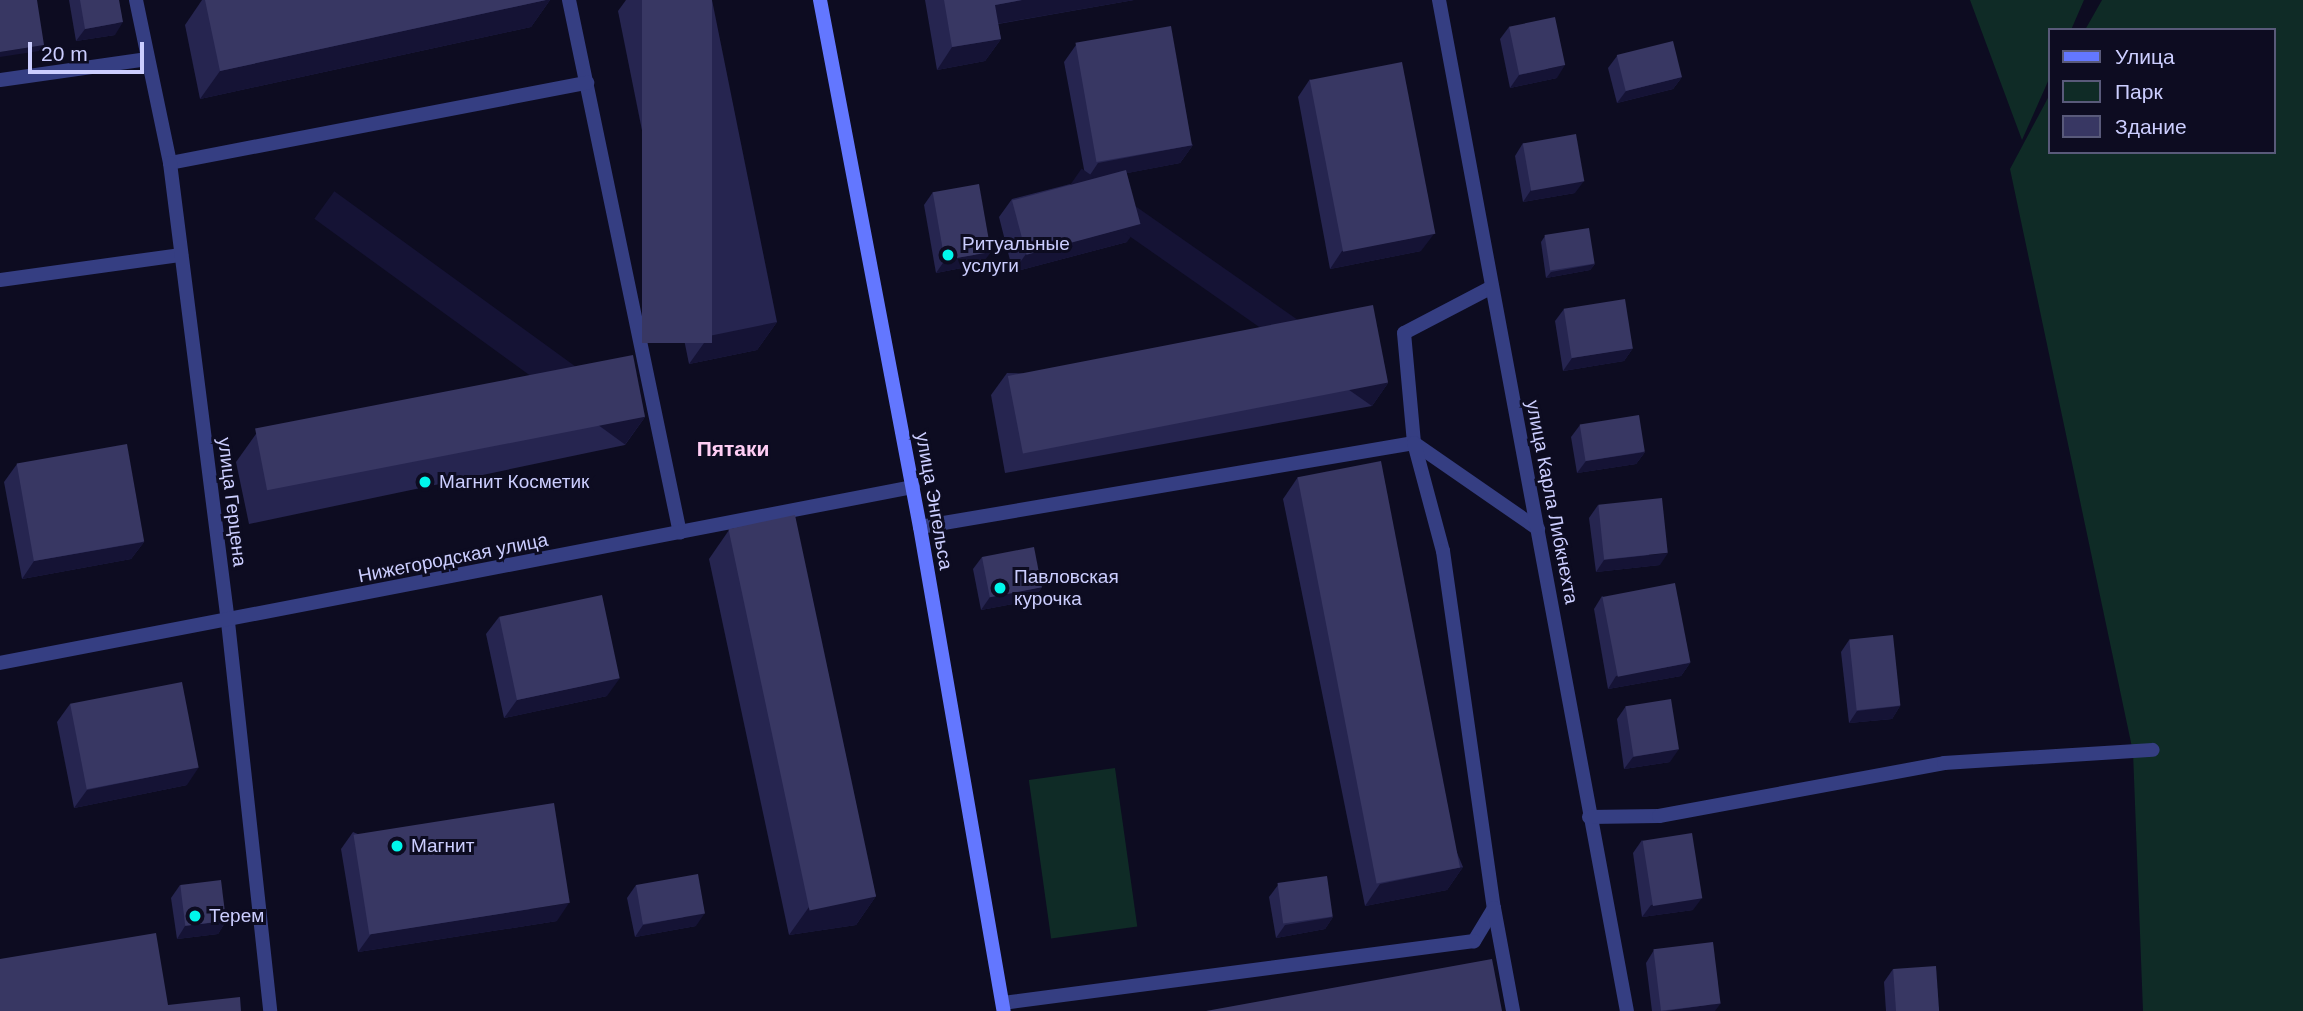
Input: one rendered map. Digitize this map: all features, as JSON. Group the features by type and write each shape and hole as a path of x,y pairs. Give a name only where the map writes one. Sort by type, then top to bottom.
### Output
{"main road":[{"name":"улица Энгельса","path":"820,0 913,487 1003,1007"}],"street":[{"name":"улица Герцена","path":"136,0 170,163 228,622 270,1011"},
{"path":"569,0 680,533"},
{"name":"улица Карла Либкнехта","path":"1439,0 1627,1011"},
{"path":"0,80 148,59"},
{"path":"170,163 587,83"},
{"path":"0,281 181,255"},
{"path":"1492,287 1404,333 1414,443 1443,551 1494,908 1513,1011"},
{"path":"920,527 1414,443 1538,529"},
{"name":"Нижегородская улица","path":"0,663 228,622 913,487"},
{"path":"1590,817 1659,816 1944,763 2153,750"},
{"path":"1003,1007 1474,941 1494,908"}],"green space":[{"path":"1970,0 2084,0 2072,28 2048,28 2048,81 2022,140"},
{"path":"2102,0 2303,0 2303,1011 2143,1011 2133,752 2010,169 2048,98 2048,154 2275,154 2275,28 2086,28"},
{"path":"1115,768 1137,926 1051,939 1029,780"}],"building":[{"path":"0,0 37,0 44,45 0,52"},
{"path":"80,0 119,0 123,22 85,29"},
{"path":"205,0 546,0 220,71"},
{"path":"642,0 712,0 712,343 642,343"},
{"path":"944,0 1022,0 995,5 1001,39 952,47"},
{"path":"1555,17 1565,65 1519,75 1509,27"},
{"path":"1171,26 1192,145 1096,162 1075,43"},
{"path":"1673,41 1682,77 1626,91 1617,55"},
{"path":"1402,62 1435,234 1343,252 1310,80"},
{"path":"1576,134 1584,181 1531,191 1523,143"},
{"path":"1126,170 1140,224 1027,255 1012,201"},
{"path":"979,184 991,252 945,260 933,192"},
{"path":"1589,228 1595,264 1550,271 1545,235"},
{"path":"1625,299 1633,348 1572,358 1564,309"},
{"path":"1373,305 1388,383 1023,454 1008,376"},
{"path":"633,355 645,417 267,490 255,428"},
{"path":"1639,415 1645,452 1586,461 1580,424"},
{"path":"127,444 144,541 34,561 17,463"},
{"path":"1381,461 1460,867 1377,884 1298,477"},
{"path":"1662,498 1668,553 1604,559 1598,505"},
{"path":"795,515 876,896 810,911 728,529"},
{"path":"1034,547 1042,587 990,597 982,557"},
{"path":"1675,583 1690,663 1618,677 1602,597"},
{"path":"602,595 620,678 517,700 499,617"},
{"path":"1893,635 1900,706 1857,710 1849,640"},
{"path":"182,682 199,767 87,789 70,704"},
{"path":"1671,699 1679,749 1634,757 1626,706"},
{"path":"554,803 570,903 369,935 353,835"},
{"path":"1692,833 1702,898 1653,906 1643,841"},
{"path":"698,874 705,913 643,924 636,885"},
{"path":"1327,876 1333,917 1283,924 1277,883"},
{"path":"221,880 226,921 185,926 180,885"},
{"path":"156,933 168,1005 240,997 241,1011 0,1011 0,959"},
{"path":"1713,942 1721,1004 1661,1011 1653,949"},
{"path":"1492,959 1502,1011 1206,1011"},
{"path":"1936,966 1939,1011 1896,1011 1893,969"}],"place":[{"name":"Ритуальные услуги","path":"948,255"},
{"name":"Магнит Косметик","path":"425,482"},
{"name":"Павловская курочка","path":"1000,588"},
{"name":"Магнит","path":"397,846"},
{"name":"Терем","path":"195,916"}],"district":[{"name":"Пятаки","path":"733,449"}]}
